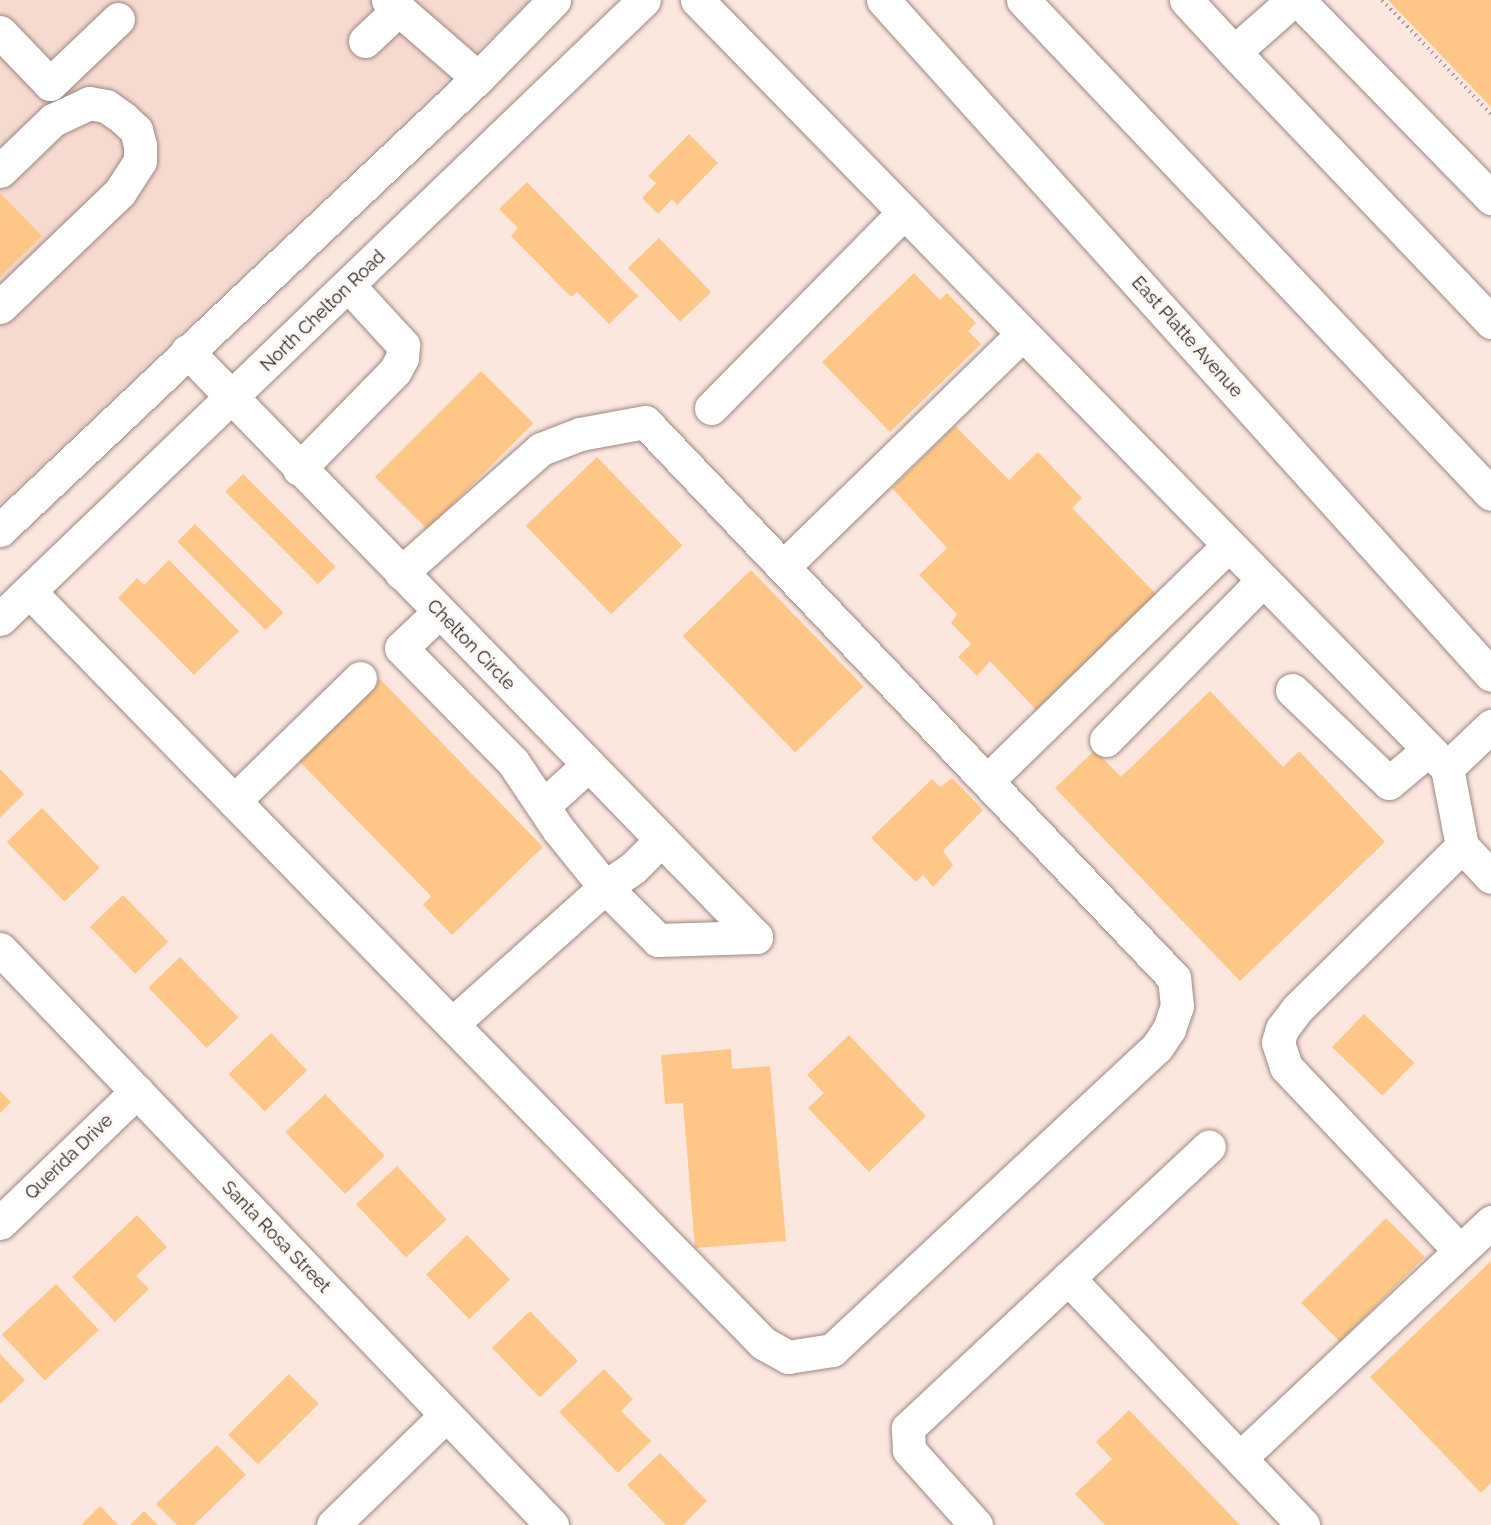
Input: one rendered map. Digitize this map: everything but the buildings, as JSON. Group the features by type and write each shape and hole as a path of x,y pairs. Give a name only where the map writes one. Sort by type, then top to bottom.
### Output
{"main road":[{"path":"0,530 478,78 554,0"},
{"name":"North Chelton Road","path":"0,619 644,0"},
{"path":"697,0 1438,759 1462,846 1491,877"},
{"name":"East Platte Avenue","path":"883,0 1491,675"},
{"path":"1023,0 1491,494"},
{"path":"1186,0 1491,322"},
{"path":"1234,52 1295,0 1491,198"},
{"path":"365,41 394,4 478,78"},
{"path":"0,32 50,84 118,19"},
{"path":"0,171 52,120 89,103 106,106 123,118 136,130 140,145 140,161 120,192 0,307"},
{"path":"711,408 904,212"},
{"path":"299,468 395,371 402,358 403,345 349,286"},
{"path":"783,567 1023,334"},
{"name":"Chelton Circle","path":"187,351 756,937 658,940 605,887"},
{"path":"29,591 763,1343 788,1357 832,1350 1157,1047 1169,1029 1177,1006 1174,978 645,422 580,434 541,449 401,573"},
{"path":"987,782 1228,545"},
{"path":"1106,740 1263,580"},
{"path":"439,612 401,648 513,762 543,806 605,887"},
{"path":"234,801 360,678"},
{"path":"1292,690 1389,783 1438,759 1491,726"},
{"path":"543,806 588,765"},
{"path":"452,1024 605,887 633,868 661,840"},
{"path":"1460,1251 1286,1067 1278,1042 1282,1029 1298,1008 1462,846"},
{"name":"Santa Rosa Street","path":"0,950 552,1525"},
{"name":"Querida Drive","path":"0,1223 137,1091"},
{"path":"976,1525 909,1450 908,1428 1209,1146"},
{"path":"1240,1458 1491,1222"},
{"path":"1068,1278 1303,1525"},
{"path":"333,1525 446,1415"}],"path":[{"path":"1382,0 1491,114"}],"shaded area":[{"path":"0,0 531,0 0,504"}]}
